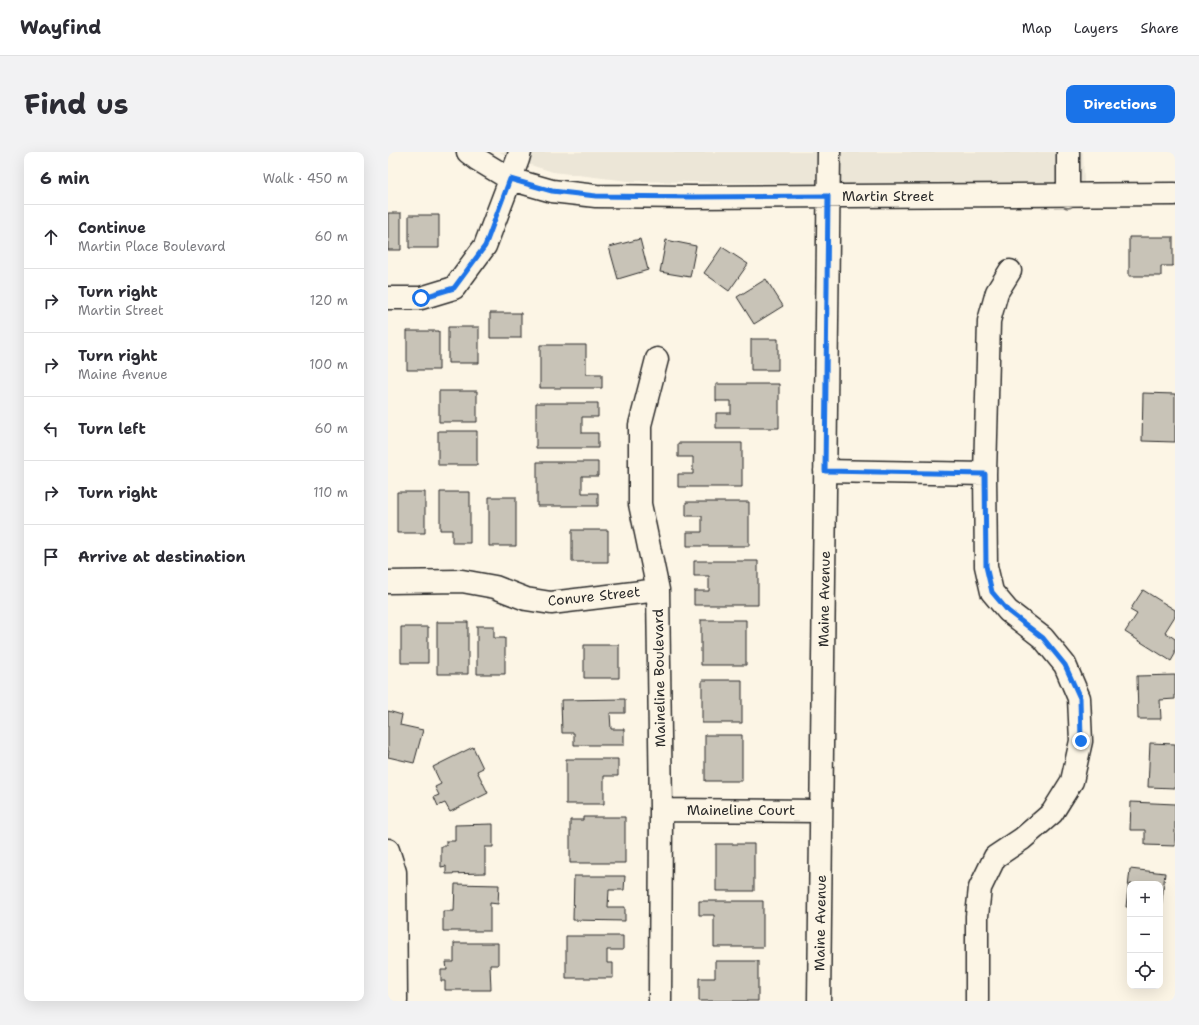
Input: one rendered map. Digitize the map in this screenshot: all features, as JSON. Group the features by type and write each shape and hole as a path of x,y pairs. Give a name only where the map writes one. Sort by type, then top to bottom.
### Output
{"street":[{"name":"Martin Street","path":"468,152 510,179 552,191 596,196 1068,196 1175,194"},
{"path":"388,298 421,298 454,288 485,246 520,152"},
{"name":"Maine Avenue","path":"819,1001 829,152"},
{"path":"1068,152 1068,196"},
{"path":"977,1001 977,916 980,888 995,857 1022,839 1052,813 1072,781 1081,741 1080,698 1065,665 1043,638 1008,611 992,592 986,566 985,474 990,321 996,292 1010,271"},
{"name":"Maineline Boulevard","path":"658,359 640,425 640,504 658,590 661,810 660,1001"},
{"path":"825,471 985,474"},
{"name":"Conure Street","path":"388,582 462,581 495,587 526,600 551,603 658,590"},
{"name":"Maineline Court","path":"661,810 821,811"},
{"path":"388,850 395,872 396,1001"}],"shaded area":[{"path":"500,152 1083,152 1084,184 808,184 628,181 553,172 511,159"}],"building":[{"path":"388,213 401,213 401,250 388,250"},
{"path":"409,215 439,215 439,248 409,248"},
{"path":"1129,237 1173,237 1173,266 1161,266 1161,276 1129,276"},
{"path":"640,239 648,270 618,279 609,247"},
{"path":"666,240 696,246 690,277 660,272"},
{"path":"722,247 748,264 729,291 704,273"},
{"path":"766,279 783,306 754,324 737,297"},
{"path":"490,313 521,313 521,338 490,338"},
{"path":"448,327 479,327 479,363 448,363"},
{"path":"407,331 439,331 439,370 407,370"},
{"path":"751,339 778,339 778,370 751,370"},
{"path":"540,345 586,345 586,374 602,374 602,388 540,388"},
{"path":"716,384 779,384 779,428 716,428 716,413 731,413 731,401 716,401"},
{"path":"439,391 477,391 477,422 439,422"},
{"path":"1143,393 1175,394 1175,442 1142,441"},
{"path":"536,403 598,403 598,417 582,417 582,433 598,433 598,448 536,448"},
{"path":"438,431 477,431 477,465 438,465"},
{"path":"678,443 742,443 742,487 678,487 678,474 693,474 693,457 678,457"},
{"path":"537,462 598,462 598,476 582,476 582,493 598,493 598,506 537,506"},
{"path":"397,492 425,492 425,533 397,533"},
{"path":"440,492 470,492 470,543 452,543 452,530 440,530"},
{"path":"489,497 516,497 516,546 489,546"},
{"path":"686,502 749,502 749,546 687,546 687,532 702,532 702,516 686,516"},
{"path":"572,530 608,530 608,562 572,562"},
{"path":"694,561 758,561 758,605 694,605 694,591 709,591 709,576 694,576"},
{"path":"1143,590 1175,610 1175,616 1165,632 1175,639 1175,654 1171,661 1125,632 1137,614 1130,610"},
{"path":"701,620 746,620 746,665 701,665"},
{"path":"437,622 468,622 468,674 437,674"},
{"path":"477,626 494,626 494,638 505,638 505,674 477,674"},
{"path":"401,627 428,627 428,663 401,663"},
{"path":"584,645 619,645 619,678 584,678"},
{"path":"1175,675 1175,699 1160,700 1161,719 1138,719 1137,676"},
{"path":"702,680 742,680 742,723 702,723"},
{"path":"625,699 625,713 610,713 611,729 624,729 624,745 574,745 574,733 562,733 561,700"},
{"path":"388,711 402,715 400,725 423,730 414,763 388,757"},
{"path":"705,735 742,735 742,781 705,781"},
{"path":"1150,743 1175,744 1175,788 1148,787"},
{"path":"473,747 483,768 477,771 488,793 450,812 445,803 438,806 434,797 439,795 435,787 441,784 433,767"},
{"path":"566,759 618,759 618,776 604,776 604,804 566,804"},
{"path":"1131,802 1175,804 1175,846 1145,845 1145,830 1130,830"},
{"path":"583,817 625,817 625,863 570,863 570,820 583,820"},
{"path":"493,824 493,847 485,847 485,873 446,874 446,866 441,867 441,846 446,846 446,841 455,841 455,825"},
{"path":"716,844 754,844 754,891 716,891"},
{"path":"1130,869 1165,873 1163,892 1163,881 1129,881"},
{"path":"574,876 625,876 624,890 609,890 608,907 625,907 625,921 573,920"},
{"path":"455,884 499,885 498,904 490,903 490,931 443,931 443,911 454,911"},
{"path":"699,901 763,901 763,947 714,947 714,915 699,915"},
{"path":"566,936 623,936 623,950 607,950 607,963 613,963 613,978 566,978"},
{"path":"454,943 498,943 498,965 490,965 491,990 445,990 445,981 441,981 441,970 447,970 446,962 454,962"},
{"path":"715,961 758,961 758,1001 699,1001 699,978 715,978"}],"route":[{"path":"421,298 454,288 485,246 510,179 552,191 596,196 828,196 825,471 985,474 986,566 992,592 1008,611 1043,638 1065,665 1080,698 1081,741"}]}
